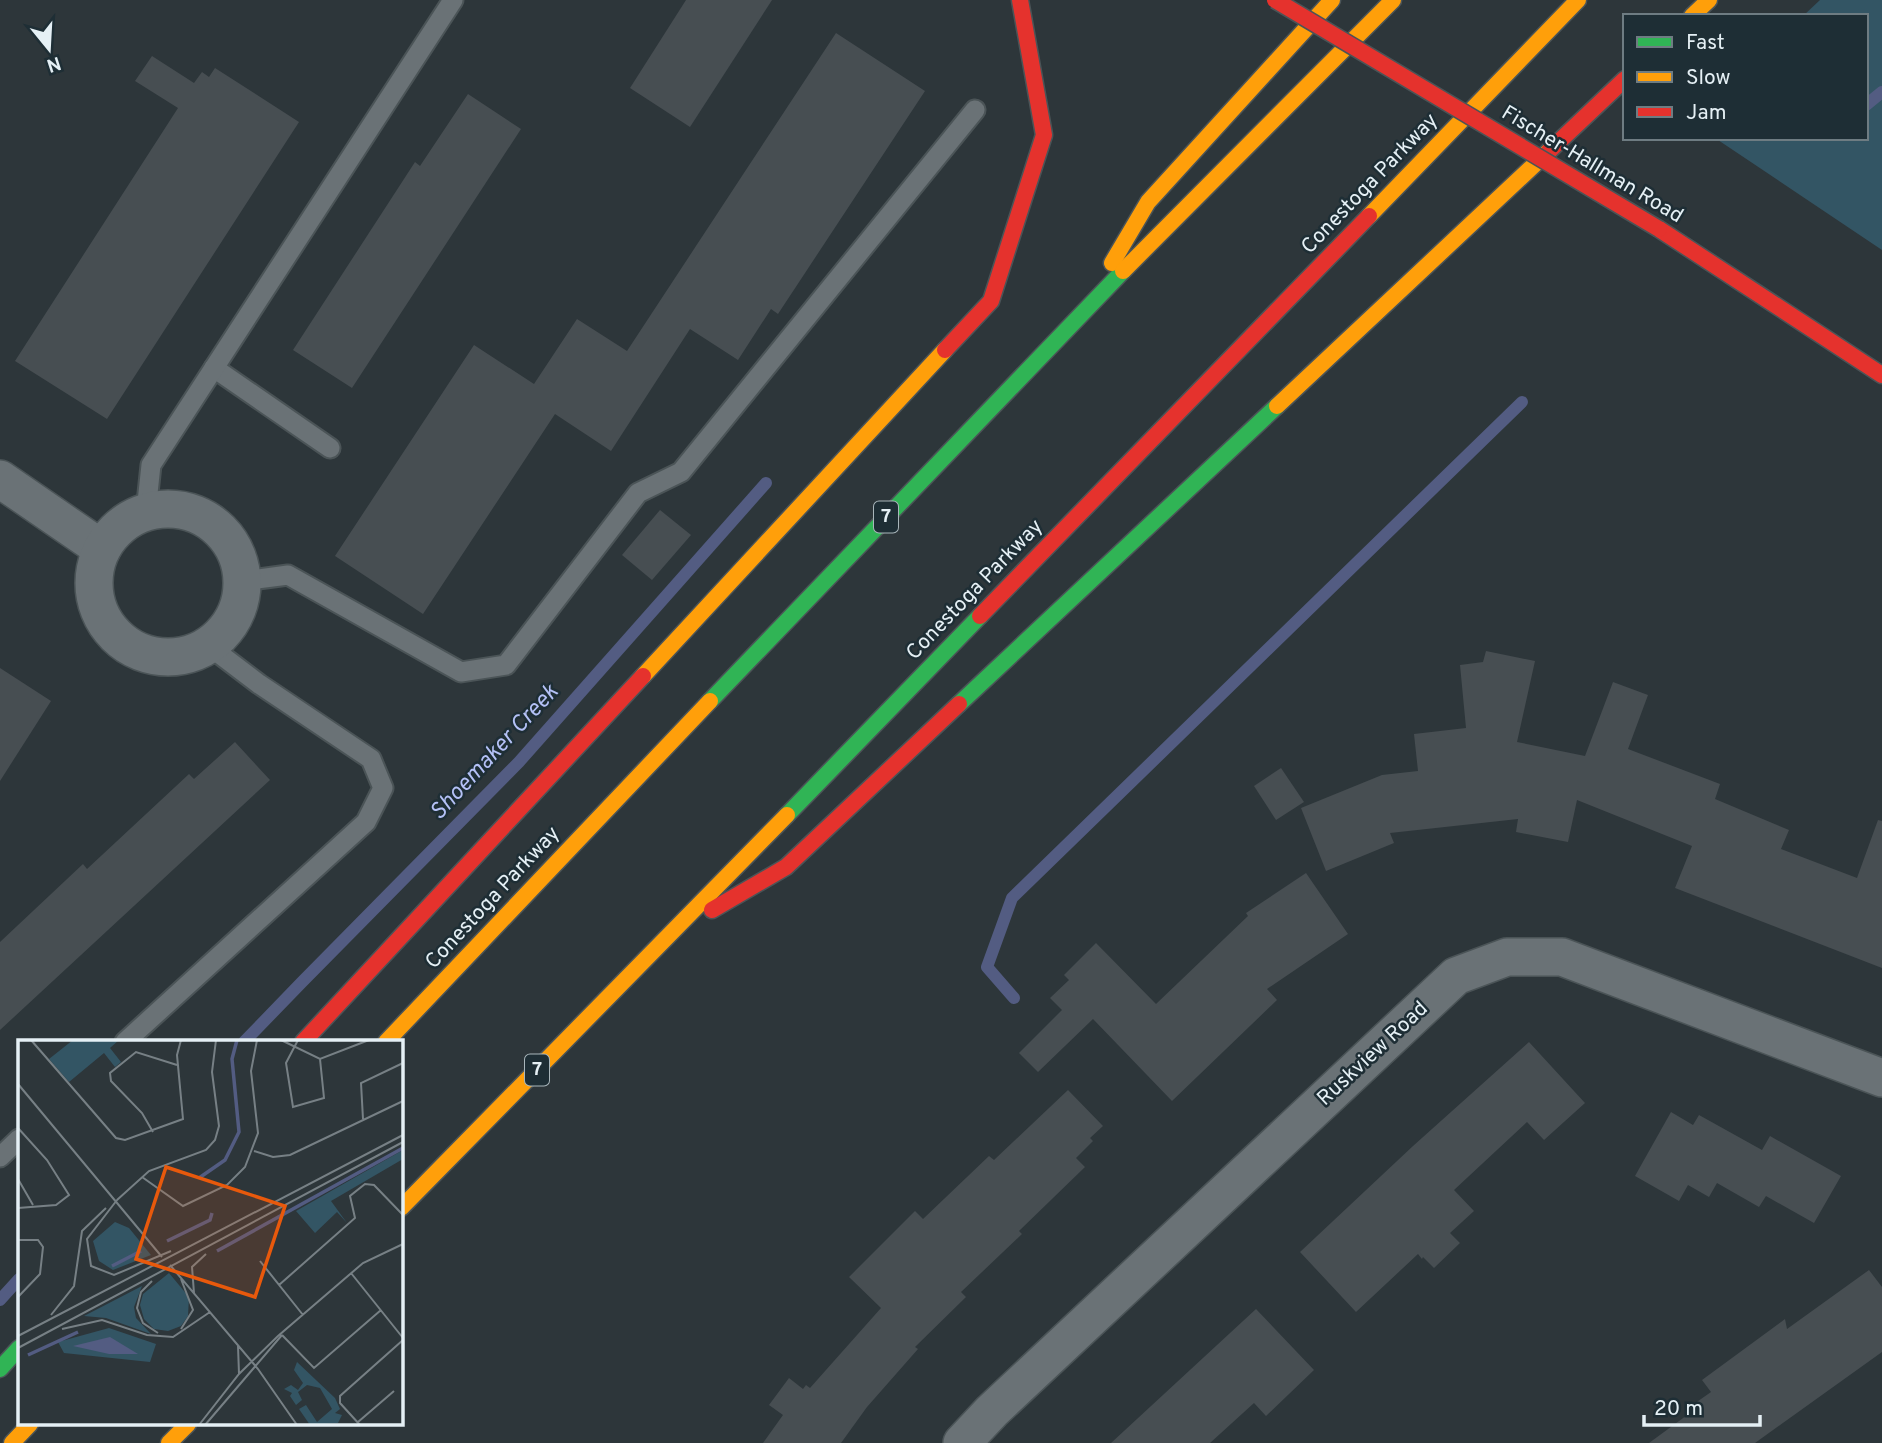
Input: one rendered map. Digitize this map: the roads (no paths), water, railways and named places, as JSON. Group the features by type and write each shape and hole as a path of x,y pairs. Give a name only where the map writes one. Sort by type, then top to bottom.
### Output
{"main road":[{"path":"305,1040 991,301 1044,135 1020,0"},
{"name":"Fischer-Hallman Road","path":"1275,0 1659,229 1882,375"},
{"path":"1084,310 1148,202 1332,0"},
{"name":"Conestoga Parkway","path":"388,1040 1084,310 1393,0"},
{"name":"Conestoga Parkway","path":"402,1207 674,931 1578,0"},
{"path":"1694,14 1709,0"},
{"path":"674,931 786,867 1623,81"},
{"path":"0,1369 18,1349"},
{"path":"12,1443 28,1426"},
{"path":"169,1443 186,1426"}],"street":[{"path":"0,479 102,549"},
{"path":"169,509 191,512 212,523 228,538 239,558 243,581 240,606 228,629 209,646 186,656 162,658 138,652 118,638 103,620 95,597 94,572 102,549 113,533 146,512 169,509"},
{"name":"Ruskview Road","path":"962,1443 1002,1402 1457,976 1507,957 1562,957 1882,1079"}],"lane":[{"path":"146,512 151,465 453,0"},
{"path":"243,581 288,575 461,672 506,665 638,493 681,472 975,110"},
{"path":"214,368 330,448"},
{"path":"127,1040 366,822 383,788 371,759 209,646"},
{"path":"0,1157 18,1140"}],"waterway":[{"path":"1868,103 1882,92"},
{"path":"1014,998 987,967 1012,898 1522,402"},
{"name":"Shoemaker Creek","path":"246,1040 519,762 766,483"},
{"name":"Shoemaker Creek","path":"0,1300 18,1280"}]}
